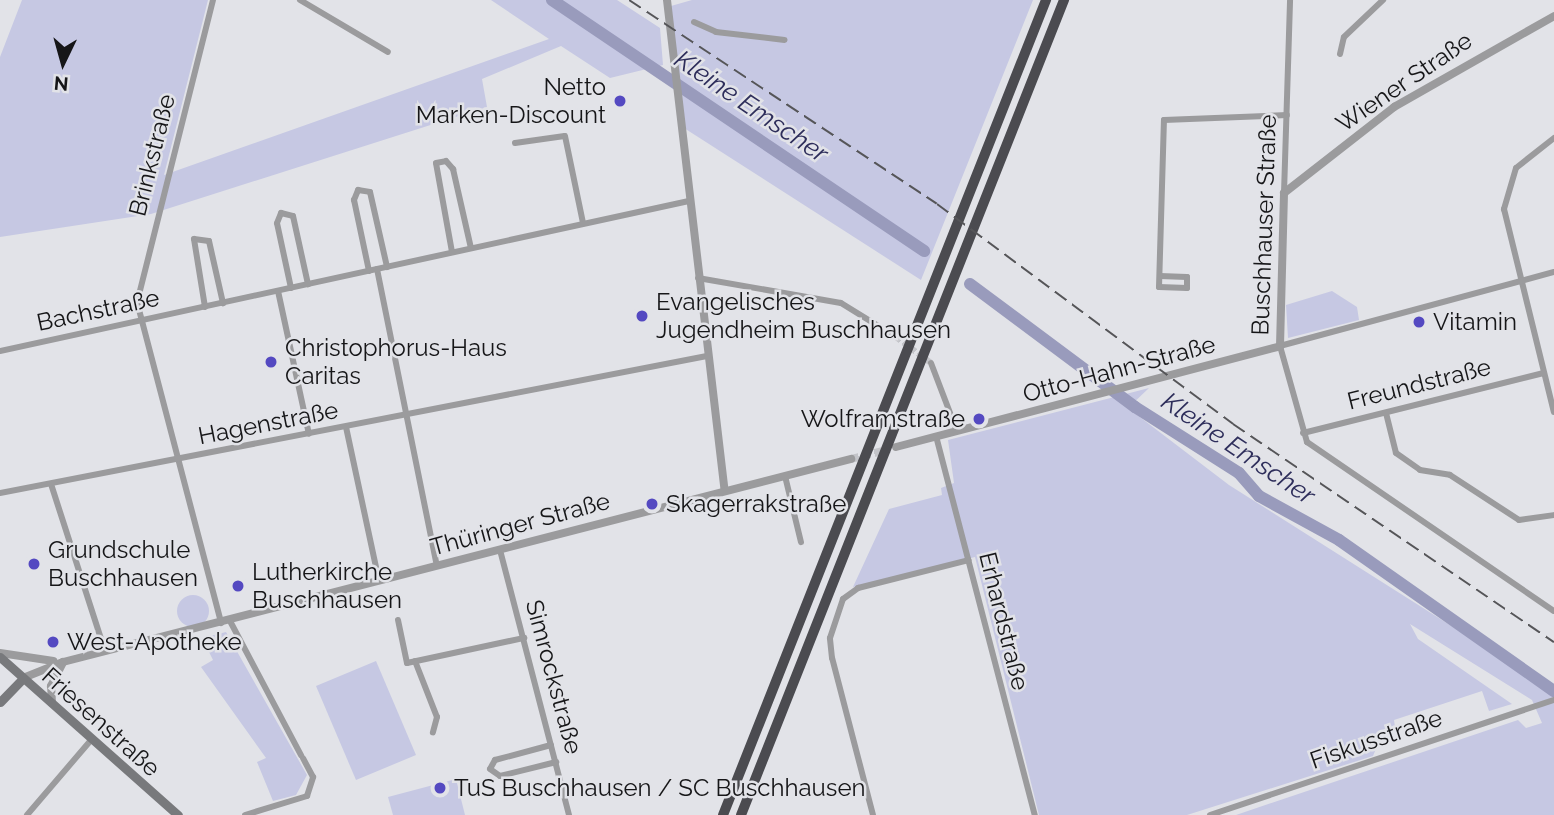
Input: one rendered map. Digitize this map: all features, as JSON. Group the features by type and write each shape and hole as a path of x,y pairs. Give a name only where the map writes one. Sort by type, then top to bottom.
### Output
{"highway":[{"path":"723,815 854,463 867,443 1046,0"},
{"path":"741,815 888,437 1064,0"}],"main road":[{"name":"Friesenstraße","path":"0,655 178,815"},
{"path":"0,702 23,678"}],"street":[{"name":"Brinkstraße","path":"213,0 139,285 141,321 225,622 313,777 307,796 245,815"},
{"path":"300,0 369,47 388,52"},
{"path":"667,0 725,491"},
{"name":"Buschhauser Straße","path":"1290,0 1280,346 1303,433 1313,448 1554,611"},
{"path":"1340,54 1344,37 1383,0"},
{"name":"Wiener Straße","path":"1284,193 1394,107 1554,16"},
{"path":"694,22 716,32 785,40"},
{"path":"1160,276 1187,277 1187,288 1159,287 1164,120 1287,115"},
{"path":"515,143 565,136 583,223"},
{"path":"1554,138 1521,163 1505,194 1520,281 1554,412"},
{"path":"452,253 436,163 446,161 453,169 471,248"},
{"path":"369,271 354,200 358,190 370,192 387,267"},
{"name":"Bachstraße","path":"0,351 689,201"},
{"path":"291,288 277,223 284,212 293,216 309,284"},
{"path":"205,307 192,246 204,237 223,303"},
{"path":"377,269 437,566"},
{"name":"Otto-Hahn-Straße","path":"896,447 1554,272"},
{"path":"698,278 841,303 896,337"},
{"path":"278,291 309,434"},
{"name":"Hagenstraße","path":"0,493 708,356"},
{"path":"931,362 957,431"},
{"name":"Freundstraße","path":"1303,433 1544,373"},
{"path":"1386,413 1396,453 1420,470 1450,475 1519,520 1554,515"},
{"path":"346,427 379,582"},
{"name":"Erhardstraße","path":"936,436 1035,815"},
{"path":"801,542 785,476 854,463"},
{"name":"Thüringer Straße","path":"23,678 62,662 785,476"},
{"path":"51,484 105,651"},
{"name":"Simrockstraße","path":"500,550 569,815"},
{"path":"873,815 832,658 830,638 843,599 858,587 969,560"},
{"path":"398,620 407,663 524,638"},
{"path":"0,655 62,662 51,686 52,703"},
{"path":"415,661 437,717 433,732"},
{"name":"Fiskusstraße","path":"1210,815 1551,701"},
{"path":"27,815 92,739"},
{"path":"551,744 495,760 490,769 500,776 556,762"}],"shaded area":[{"path":"22,0 208,0 164,175 549,39 491,0 617,0 660,28 663,65 610,78 561,46 482,79 487,107 151,214 0,237 0,57"},
{"path":"692,0 1033,0 921,280 684,128 671,6"},
{"path":"1332,291 1357,307 1359,320 1288,338 1286,305"},
{"path":"1149,388 1128,408 1229,485 1554,691 1554,815 1236,815 1518,720 1526,728 1542,723 1532,700 1410,624 1418,639 1512,704 1489,711 1482,691 1394,720 1395,727 1381,736 1373,756 1187,815 1039,815 975,557 853,587 889,509 942,495 941,488 954,483 948,440"},
{"path":"193,595 204,600 209,611 204,622 193,627 182,622 177,611 182,600"},
{"path":"226,632 307,775 296,795 273,801 257,762 266,758 201,667 213,660 202,638"},
{"path":"376,661 416,755 356,780 316,686"},
{"name":"TuS Buschhausen / SC Buschhausen","path":"456,779 465,815 393,815 388,797"}],"waterway":[{"name":"Kleine Emscher","path":"552,0 924,251"},
{"name":"Kleine Emscher","path":"970,284 1135,407 1239,473 1259,496 1339,540 1554,691"}],"tunnel":[{"path":"896,337 931,363"},
{"path":"851,459 890,449"}],"railway":[{"path":"629,0 937,204 1233,424 1554,642"}],"place":[{"name":"Netto Marken-Discount","path":"620,101"},
{"name":"Evangelisches Jugendheim Buschhausen","path":"642,316"},
{"name":"Vitamin","path":"1419,322"},
{"name":"Christophorus-Haus Caritas","path":"271,362"},
{"name":"Wolframstraße","path":"979,419"},
{"name":"Skagerrakstraße","path":"652,504"},
{"name":"Grundschule Buschhausen","path":"34,564"},
{"name":"Lutherkirche Buschhausen","path":"238,586"},
{"name":"West-Apotheke","path":"53,642"},
{"name":"TuS Buschhausen / SC Buschhausen","path":"440,788"}]}
